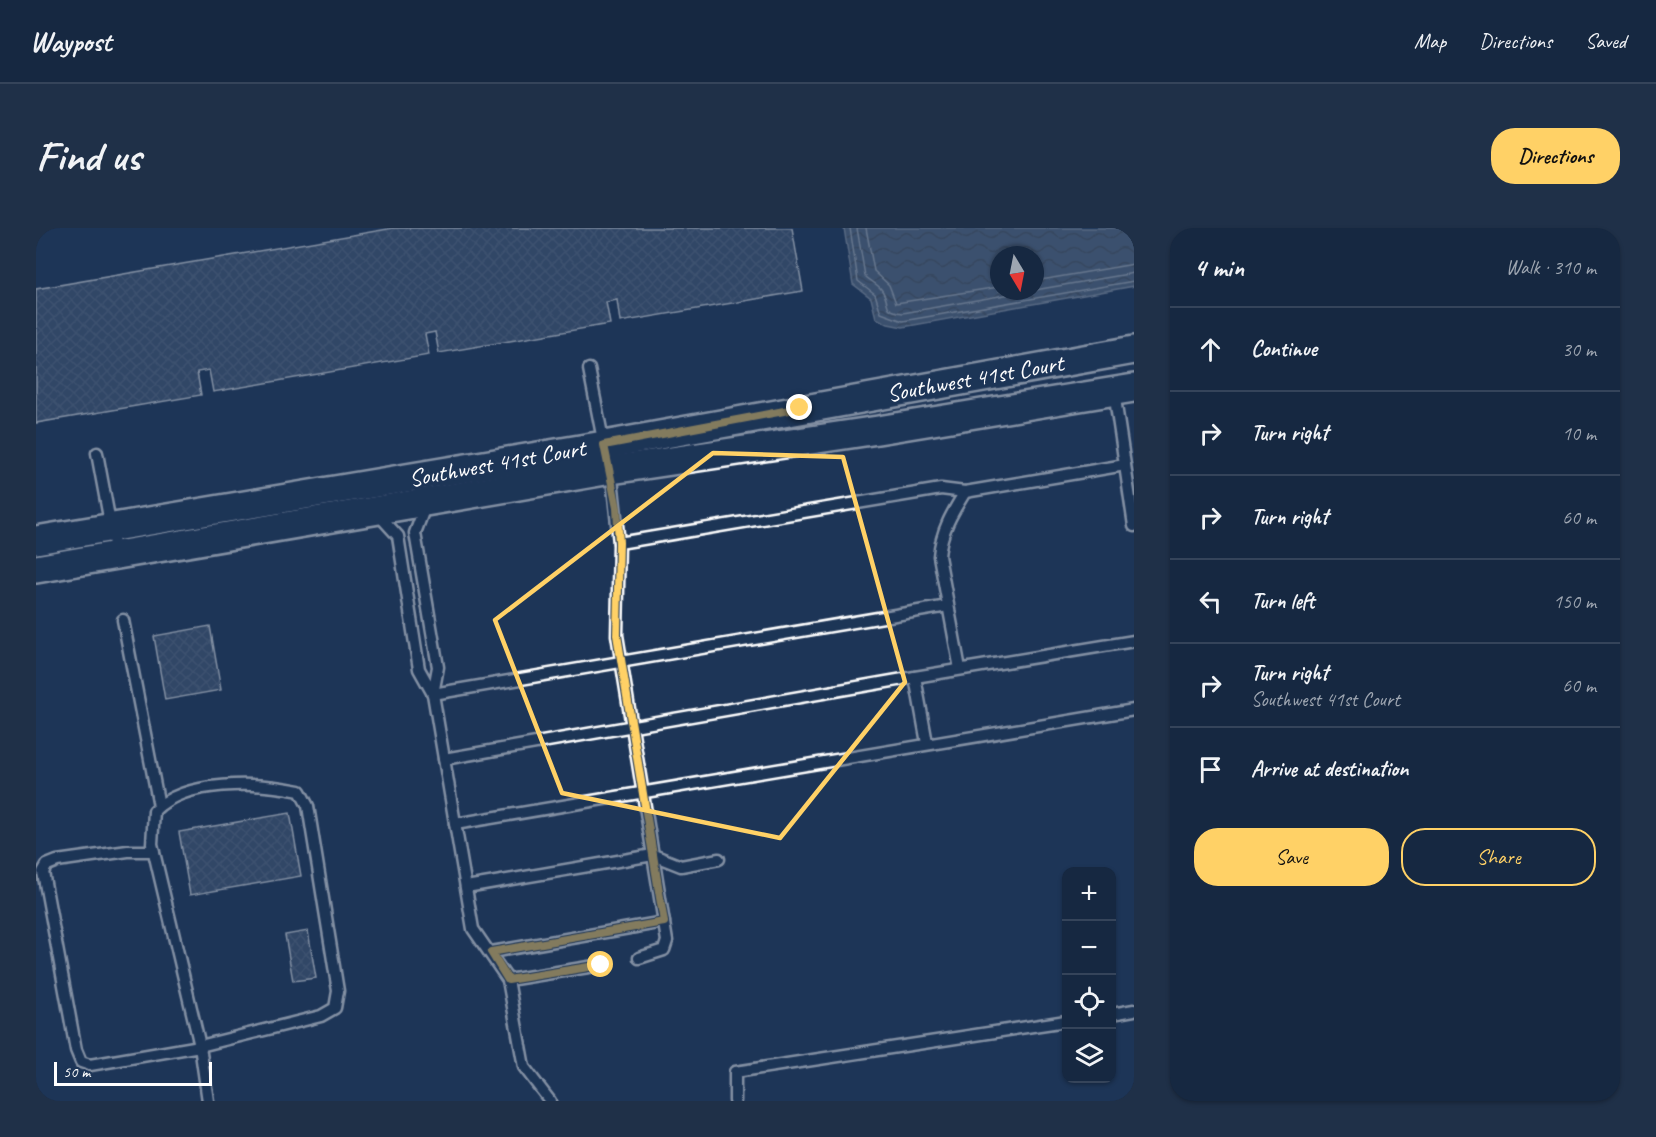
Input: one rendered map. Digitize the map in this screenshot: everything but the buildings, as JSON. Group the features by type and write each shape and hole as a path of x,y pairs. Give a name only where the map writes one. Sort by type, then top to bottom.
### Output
{"street":[{"name":"Southwest 41st Court","path":"36,568 427,501 607,457 1134,350"},
{"name":"Southwest 41st Court","path":"36,540 607,457 1124,390"}],"lane":[{"path":"589,369 607,457 619,543 617,635 667,941 664,950 639,958"},
{"path":"1124,390 1125,465 1134,526"},
{"path":"97,453 116,555"},
{"path":"619,543 941,489 965,492 1125,465"},
{"path":"960,669 939,556 941,540 965,492"},
{"path":"427,501 415,533 438,667 433,694"},
{"path":"375,510 398,536 419,669 433,694 473,929 491,952 508,980 524,1067 549,1101"},
{"path":"433,694 948,606"},
{"path":"123,620 159,806"},
{"path":"444,759 1134,641"},
{"path":"915,677 927,743"},
{"path":"455,824 1134,710"},
{"path":"154,851 128,851 57,861 47,865 43,872 76,1050 81,1062 90,1065 200,1046 321,1016 335,1008 338,991 308,806 300,791 227,783 165,800 154,811 154,851 200,1046 208,1101"},
{"path":"466,887 653,855 681,866 719,859"},
{"path":"491,952 664,922"},
{"path":"508,980 601,965"},
{"path":"1116,1013 1134,1010"},
{"path":"735,1101 735,1072 1062,1022"}],"highlighted area":[{"path":"713,453 843,457 905,682 780,838 562,793 495,620"}],"water":[{"path":"844,228 1134,228 1134,286 903,327 888,324 876,318 871,298 853,284"}],"route":[{"path":"601,965 508,980 491,952 664,922 617,635 619,543 617,508 611,470 604,445 800,408"}]}
